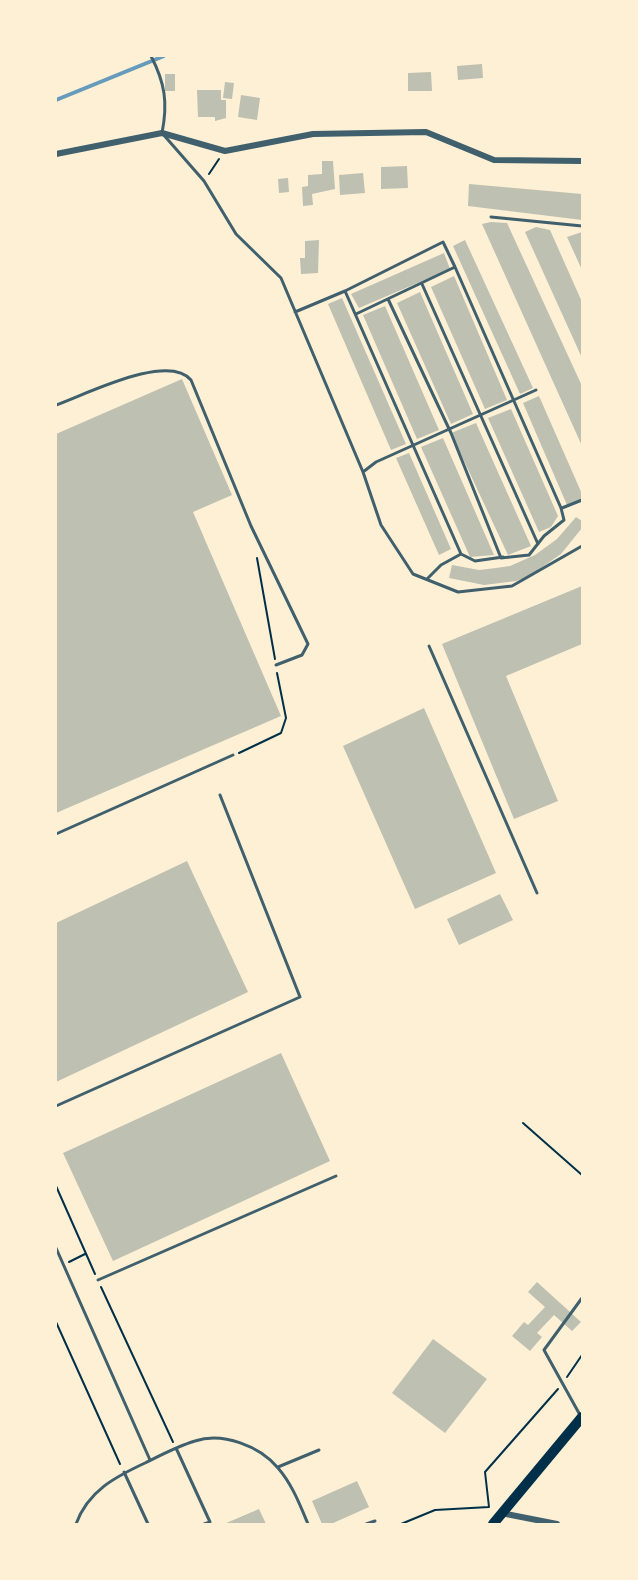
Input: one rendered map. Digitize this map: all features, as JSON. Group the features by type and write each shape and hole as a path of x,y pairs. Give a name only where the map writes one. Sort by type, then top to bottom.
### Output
{"main road":[{"path":"493,1524 582,1418"}],"street":[{"path":"56,154 162,133 225,151 313,134 426,132 494,160 582,161"},
{"path":"501,1513 556,1524"}],"lane":[{"path":"151,56 160,72 167,108 162,133 204,181 236,234 281,278 363,472 381,525 413,574 458,592 512,586 582,546"},
{"path":"491,217 582,226"},
{"path":"295,312 345,291 443,242 561,508 564,520 529,555 475,561 461,554 345,291"},
{"path":"356,314 455,267"},
{"path":"422,284 538,544"},
{"path":"388,299 449,429 501,558 506,557"},
{"path":"56,405 144,373 163,369 179,370 191,380 251,526 308,644 302,655 276,665"},
{"path":"363,472 376,462 536,390"},
{"path":"561,508 582,500"},
{"path":"427,579 441,565 461,554"},
{"path":"429,646 537,893"},
{"path":"56,834 233,755"},
{"path":"56,1106 300,997 220,795"},
{"path":"98,1280 336,1176"},
{"path":"56,1248 150,1460"},
{"path":"582,1298 544,1350 582,1418"},
{"path":"76,1524 94,1494 124,1472 197,1440 226,1439 253,1450 278,1467 289,1483 308,1524"},
{"path":"176,1448 210,1522 204,1524"},
{"path":"278,1467 319,1450"},
{"path":"124,1472 148,1524"},
{"path":"366,1524 375,1521"}],"path":[{"path":"204,181 225,151"},
{"path":"233,755 281,733 286,718 255,549"},
{"path":"523,1123 582,1175"},
{"path":"56,1186 176,1448"},
{"path":"56,1322 124,1472"},
{"path":"401,1524 435,1510 489,1508 485,1472 562,1383 582,1354"}],"building":[{"path":"482,64 483,78 458,80 457,66"},
{"path":"431,72 432,91 408,91 408,73"},
{"path":"165,74 175,74 175,91 165,91"},
{"path":"225,82 234,83 232,99 223,98"},
{"path":"197,90 221,90 221,100 226,100 226,118 215,121 215,117 198,117"},
{"path":"241,95 260,98 257,120 238,117"},
{"path":"322,161 333,161 335,189 312,194 313,205 303,206 302,187 308,186 308,175 322,174"},
{"path":"407,166 408,188 381,189 381,167"},
{"path":"363,173 365,193 340,195 339,175"},
{"path":"288,178 289,192 279,193 278,179"},
{"path":"469,184 582,194 582,220 468,206"},
{"path":"507,223 582,386 582,446 482,224"},
{"path":"536,227 550,230 582,302 582,358 525,232"},
{"path":"582,232 582,270 567,237"},
{"path":"319,240 318,273 301,274 300,258 305,258 305,241"},
{"path":"465,240 533,388 520,394 453,246"},
{"path":"444,253 450,269 359,308 351,294"},
{"path":"454,276 507,400 485,409 431,287"},
{"path":"420,292 473,414 451,424 397,303"},
{"path":"342,298 406,444 391,450 328,304"},
{"path":"385,306 439,430 417,439 363,315"},
{"path":"182,379 232,495 193,512 281,716 56,813 56,434"},
{"path":"539,396 582,494 582,500 567,505 523,403"},
{"path":"511,409 558,516 551,527 539,532 488,418"},
{"path":"476,423 531,546 508,555 451,433"},
{"path":"443,438 494,555 470,557 421,447"},
{"path":"409,453 451,549 439,555 396,458"},
{"path":"576,517 582,521 582,528 561,554 528,577 484,585 449,578 452,565 479,570 496,568 510,566 535,555 557,539"},
{"path":"582,586 582,644 506,676 558,801 514,819 442,644"},
{"path":"424,708 496,873 415,909 343,746"},
{"path":"187,861 248,992 56,1082 56,923"},
{"path":"500,894 513,920 459,945 447,919"},
{"path":"281,1053 330,1161 113,1261 63,1153"},
{"path":"537,1282 581,1322 572,1331 554,1315 537,1333 542,1337 530,1351 512,1336 524,1322 528,1325 545,1307 528,1292"},
{"path":"433,1339 487,1379 445,1433 392,1393"},
{"path":"357,1481 369,1507 331,1524 322,1524 312,1501"},
{"path":"259,1509 266,1524 224,1524"}],"waterway":[{"path":"56,100 164,56"}]}
